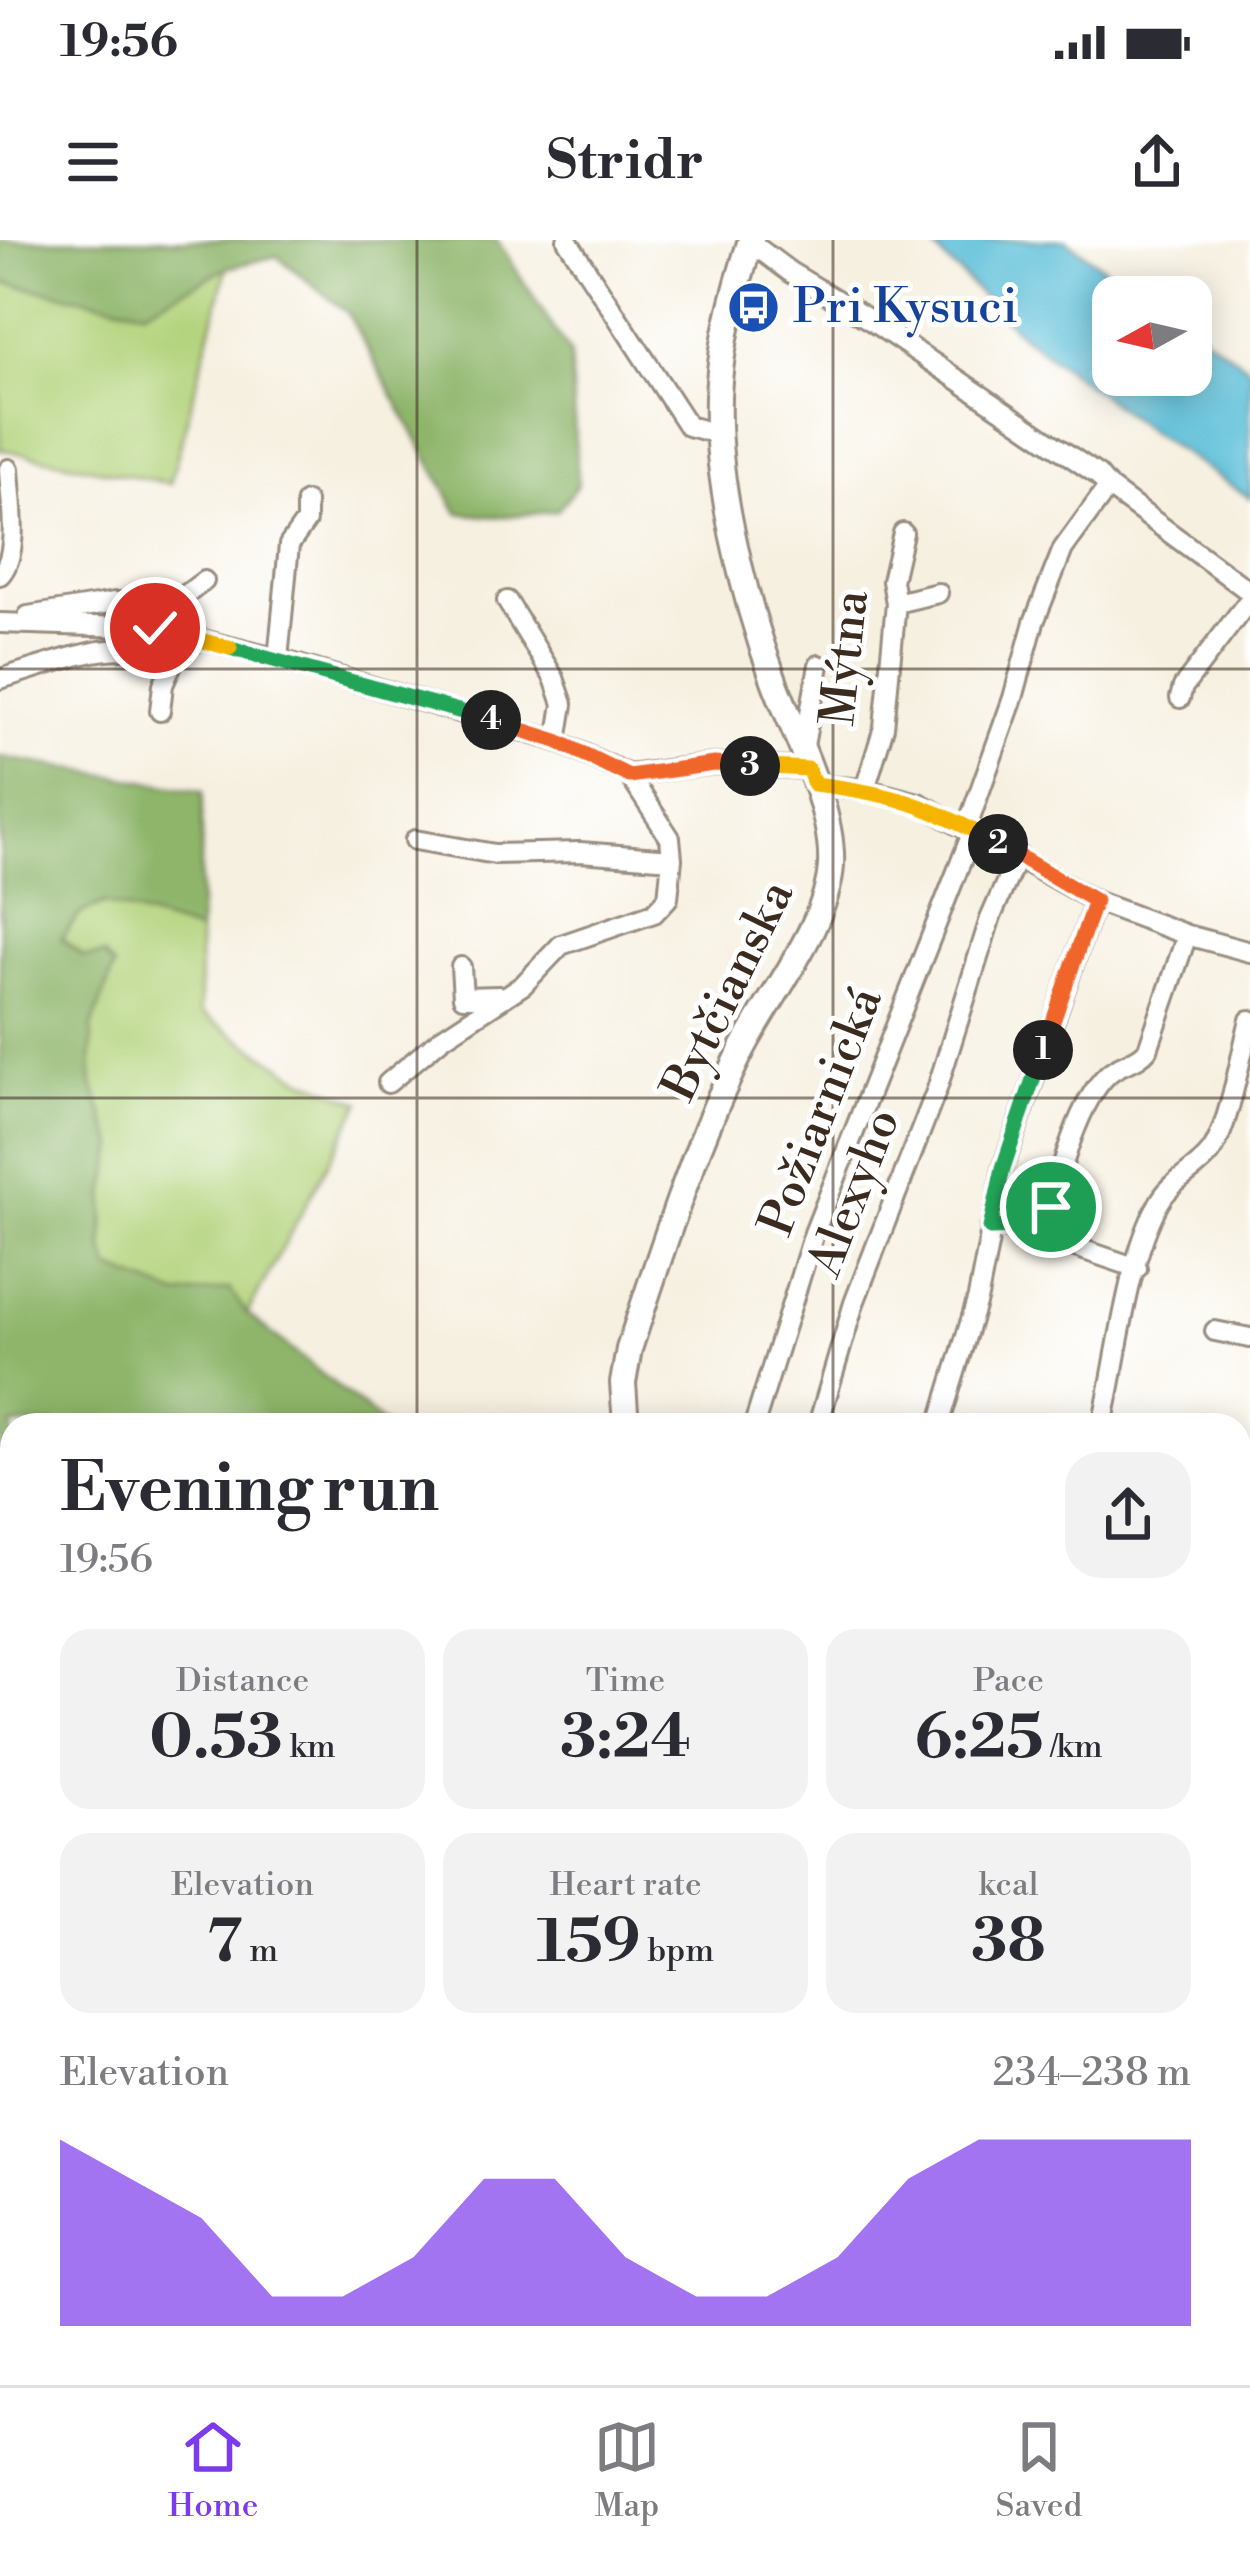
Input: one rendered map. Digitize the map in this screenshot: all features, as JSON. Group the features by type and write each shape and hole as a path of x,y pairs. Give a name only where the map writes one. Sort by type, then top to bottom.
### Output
{"main road":[{"name":"Bytčianska","path":"625,1413 628,1349 708,1129 742,1051 808,931 829,881 830,842 757,626 728,503 718,434 721,360 751,241"}],"street":[{"path":"567,240 688,426 718,434"},
{"path":"751,241 790,272 873,322 1098,475 1250,596 1183,687 1180,698"},
{"path":"0,575 6,569 11,536 9,469"},
{"name":"Požiarnická","path":"758,1413 814,1233 970,829 1034,622 1064,549 1108,487"},
{"path":"278,659 290,545 306,521 307,502"},
{"name":"Mýtna","path":"865,789 884,727 896,603 892,581 903,533"},
{"path":"0,623 77,606 176,602 204,581"},
{"path":"896,603 938,593"},
{"path":"507,601 554,678 563,704 557,741"},
{"path":"0,623 155,628 557,741 629,776 670,838 668,898 654,914 561,945 523,985 442,1038 388,1083"},
{"path":"0,680 92,652 179,648 200,641"},
{"path":"160,711 163,685 179,648"},
{"path":"808,770 818,665"},
{"path":"629,776 714,764 808,770 919,803 1095,901 1250,952"},
{"path":"415,840 496,854 580,852 672,859"},
{"name":"Alexyho","path":"822,1413 854,1303 902,1186 990,919 1018,856"},
{"path":"943,1413 977,1297 1003,1168 1095,901"},
{"path":"1043,1235 1094,1090 1112,1070 1139,1060 1148,1049 1187,935"},
{"path":"461,967 463,997 503,996"},
{"path":"1105,1413 1136,1268 1160,1201 1213,1150 1250,1020"},
{"path":"990,1228 1016,1227 1136,1268"},
{"path":"1215,1331 1250,1338"}],"green space":[{"path":"0,240 497,240 570,354 578,484 557,511 498,517 458,513 347,312 277,256 227,268 144,310 0,282"},
{"path":"227,268 170,484 0,449 0,282 144,310"},
{"path":"0,757 203,791 199,932 105,903 81,913 61,938 83,957 104,955 114,967 92,1026 91,1081 115,1146 105,1193 103,1246 109,1268 179,1296 230,1289 247,1314 370,1413 0,1413"},
{"path":"105,903 199,932 200,1013 300,1078 361,1102 247,1314 230,1289 179,1296 109,1269 103,1246 105,1193 115,1146 91,1081 92,1026 114,967 83,957 61,938 81,913"}],"water":[{"path":"926,240 1066,240 1115,276 1092,276 1092,388 1021,335"},
{"path":"1212,342 1250,368 1250,498 1103,396 1212,396"}],"place":[{"name":"Pri Kysuci","path":"754,308"}],"route":[{"path":"155,628 452,708 557,741 629,776 714,764 808,769 814,784 865,789 919,803 1095,901 1003,1168 990,1228 1016,1227 1043,1235 1051,1207"}]}
